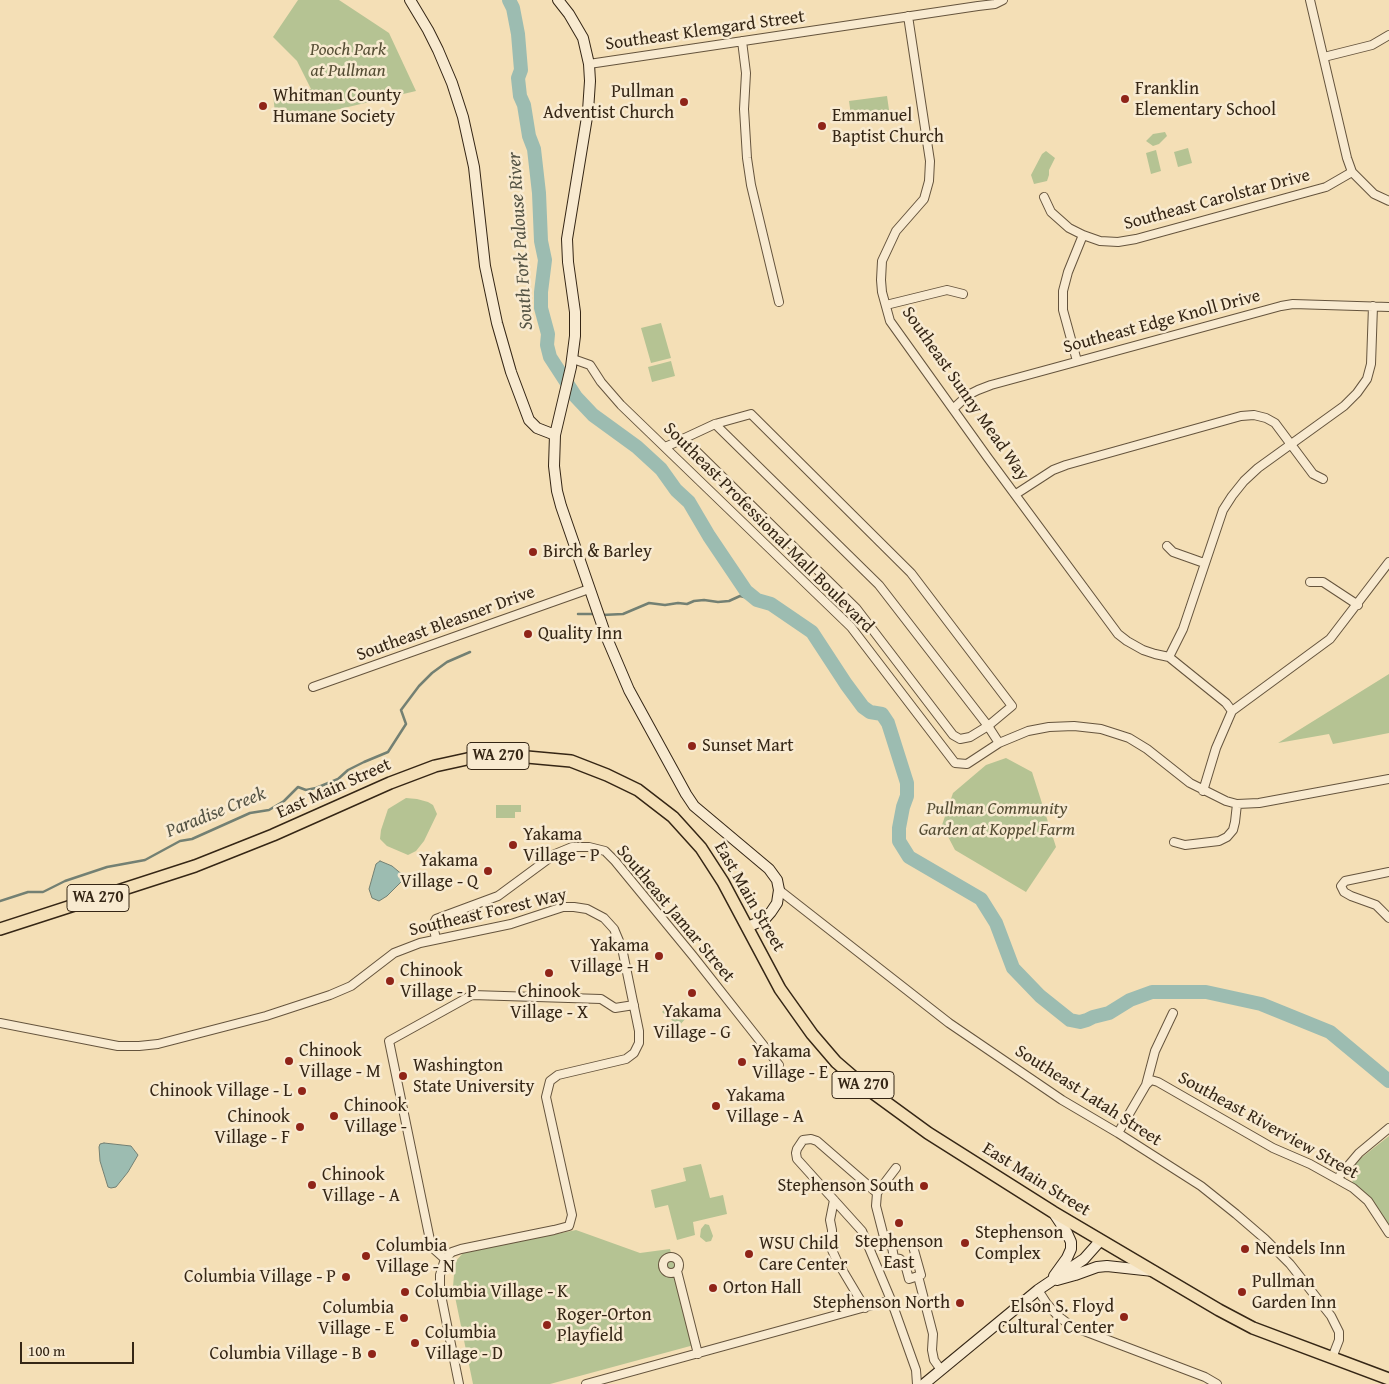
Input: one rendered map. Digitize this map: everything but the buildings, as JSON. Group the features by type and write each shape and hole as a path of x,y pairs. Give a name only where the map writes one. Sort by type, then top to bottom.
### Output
{"main road":[{"name":"East Main Street","path":"0,929 138,886 220,856 422,770 466,759 508,756 571,761 638,790 673,817 701,848 723,882 780,989 812,1034 836,1062 865,1087 928,1133 1053,1212 1219,1310 1252,1328 1389,1378"}],"street":[{"path":"410,0 438,50 452,83 463,117 474,167 482,244 489,285 500,334 518,393 528,420 532,425 555,435"},
{"path":"558,0 579,30 586,47 590,81 588,111 567,239 568,262 575,312 572,363 555,435 554,466 557,491 602,626 629,690 686,794 700,811 774,874 779,890 777,903 764,920 747,928"},
{"name":"Southeast Klemgard Street","path":"589,64 995,4 1003,0"},
{"path":"1310,0 1347,158 1352,172 1374,194 1389,202"},
{"name":"Southeast Sunny Mead Way","path":"908,16 930,161 929,181 924,199 896,231 882,260 881,280 890,321 952,409 1118,634 1143,650 1169,657 1226,703 1232,711"},
{"path":"1324,57 1372,45 1389,35"},
{"path":"742,41 746,73 744,109 747,158 751,185 779,302"},
{"name":"Southeast Carolstar Drive","path":"1044,197 1051,212 1058,220 1083,235 1100,240 1118,242 1136,239 1326,187 1352,172"},
{"path":"1078,361 1063,310 1063,291 1068,272 1083,235"},
{"path":"886,305 947,290 963,294"},
{"name":"Southeast Edge Knoll Drive","path":"952,409 968,395 978,390 1281,306 1293,304 1389,307"},
{"path":"1169,657 1183,629 1223,510 1232,496 1258,468 1344,406 1358,393 1367,379 1371,364 1373,306"},
{"name":"Southeast Professional Mall Boulevard","path":"572,363 590,365 601,382 621,405 851,627 955,763 967,764 999,743 1016,735 1049,727 1081,726 1107,731 1128,738 1147,749 1203,791 1237,804"},
{"path":"665,447 715,424 751,414 911,573 1012,706 988,726 970,737 960,739 953,735 856,608 684,439"},
{"path":"1016,494 1054,470 1066,465 1241,416 1254,415 1266,418 1281,429 1313,474 1323,479"},
{"path":"715,424 879,585 988,726 999,743"},
{"path":"1167,546 1173,552 1204,563"},
{"path":"1203,791 1216,748 1232,711 1330,639 1358,605 1389,562"},
{"path":"1310,582 1323,582 1358,605"},
{"name":"Southeast Bleasner Drive","path":"313,687 589,589"},
{"path":"1174,842 1185,845 1219,841 1227,837 1235,822 1237,804 1260,803 1389,779"},
{"name":"Southeast Jamar Street","path":"436,939 433,925 436,919 498,896 555,854 572,847 589,846 605,851 693,956 779,1065"},
{"path":"1389,872 1345,881 1341,886 1344,892 1376,906 1389,918"},
{"name":"Southeast Latah Street","path":"779,890 950,1023 1062,1100 1201,1186 1266,1239 1298,1275 1336,1325 1339,1340 1332,1358"},
{"name":"Southeast Forest Way","path":"0,1023 118,1046 158,1044 266,1016 324,997 351,986 394,953 420,942 511,924 563,908 574,907 587,910 604,918 619,939 634,1004 640,1043 634,1053 626,1058 558,1075 550,1081 547,1087 546,1097 572,1215 569,1226 461,1249 452,1252 445,1259"},
{"path":"459,1384 440,1290 440,1275 445,1259 435,1250 430,1240 390,1041 472,995 601,999 615,1008 634,1004"},
{"path":"1118,1133 1146,1085 1155,1051 1173,1013"},
{"name":"Southeast Riverview Street","path":"1146,1085 1151,1080 1158,1082 1273,1148 1337,1178 1353,1188 1368,1202 1389,1233"},
{"path":"1337,1178 1359,1154 1389,1128"},
{"path":"878,1193 811,1139 803,1140 796,1149 797,1159 864,1236 916,1370 917,1384"},
{"path":"892,1247 901,1242 907,1241 912,1243 921,1276 909,1279 905,1264 900,1259 894,1258 892,1247 884,1241 876,1206 878,1193 896,1168"},
{"path":"834,1200 830,1225 832,1230 832,1250 865,1308"},
{"path":"831,1216 837,1210 845,1212"},
{"path":"1049,1282 1067,1258 1071,1249 1071,1242 1067,1233 1053,1212"},
{"path":"924,1384 1038,1290 1084,1259 1100,1241"},
{"path":"1049,1282 1097,1267 1107,1266 1154,1271"},
{"path":"677,1272 698,1354"},
{"path":"918,1276 933,1334 932,1350 934,1360 941,1370"},
{"path":"1038,1290 1047,1304 1071,1326 1204,1377 1217,1384"},
{"path":"586,1384 890,1300"}],"green space":[{"name":"Pooch Park at Pullman","path":"298,0 339,0 389,33 416,91 276,124 273,93 311,89 297,61 273,37"},
{"path":"887,96 890,117 852,123 849,101"},
{"path":"1165,132 1167,136 1159,144 1153,146 1146,141 1153,134"},
{"path":"1188,148 1192,163 1178,167 1174,152"},
{"path":"1156,150 1161,171 1151,174 1146,153"},
{"path":"1046,151 1055,158 1049,170 1047,181 1034,184 1031,175 1042,154"},
{"path":"661,323 671,358 651,363 641,328"},
{"path":"671,361 675,376 652,382 648,367"},
{"path":"1389,674 1389,733 1333,744 1329,734 1278,743"},
{"name":"Pullman Community Garden at Koppel Farm","path":"1006,758 1032,772 1056,847 1026,892 955,850 942,825 953,793 986,765"},
{"path":"406,798 428,802 433,805 437,814 424,841 416,851 408,855 387,846 380,839 388,809"},
{"path":"496,805 521,805 521,812 515,812 515,818 496,818"},
{"path":"669,1004 686,1018 679,1026 662,1012"},
{"path":"1389,1136 1389,1233 1353,1188 1352,1168 1361,1158"},
{"path":"701,1164 710,1198 723,1195 727,1214 693,1222 695,1235 677,1240 668,1205 655,1208 651,1190 686,1181 683,1168"},
{"path":"705,1224 709,1225 713,1236 711,1241 706,1242 700,1237 701,1229"},
{"name":"Roger-Orton Playfield","path":"576,1230 640,1253 670,1249 694,1345 550,1384 473,1384 453,1287 455,1262 463,1253"}],"water":[{"path":"380,861 392,866 404,876 404,879 387,896 379,901 372,898 369,889 376,864"},
{"path":"100,1144 131,1146 138,1155 116,1187 108,1187 100,1161 99,1147"}],"waterway":[{"name":"South Fork Palouse River","path":"509,0 513,8 518,34 521,70 518,78 520,96 524,105 529,136 534,149 539,193 541,241 545,260 541,308 548,334 547,345 550,357 576,397 593,415 637,447 661,469 676,490 689,502 746,591 757,600 771,604 812,632 863,707 870,712 882,714 888,723 907,783 907,796 899,828 899,841 909,857 981,899 996,923 1013,968 1040,996 1070,1020 1080,1022 1109,1013 1130,1000 1152,992 1206,992 1261,1004 1330,1032 1389,1081"},
{"name":"Paradise Creek","path":"602,615 623,614 649,603 665,605 687,604 704,600 718,602 729,601 740,596 757,600"},
{"name":"Paradise Creek","path":"578,614 594,614"},
{"name":"Paradise Creek","path":"0,901 28,892 43,892 65,881 107,867 145,860 180,841 192,839 250,813 269,810 284,801 298,787 306,790 338,779 348,770 388,752 406,724 401,710 419,686 447,662 470,652"}],"place":[{"name":"Franklin Elementary School","path":"1125,99"},
{"name":"Pullman Adventist Church","path":"684,102"},
{"name":"Whitman County Humane Society","path":"263,106"},
{"name":"Emmanuel Baptist Church","path":"822,126"},
{"name":"Birch & Barley","path":"533,552"},
{"name":"Quality Inn","path":"528,634"},
{"name":"Sunset Mart","path":"692,746"},
{"name":"Yakama Village - P","path":"513,845"},
{"name":"Yakama Village - Q","path":"488,871"},
{"name":"Yakama Village - H","path":"659,956"},
{"name":"Chinook Village - X","path":"549,973"},
{"name":"Chinook Village - P","path":"390,981"},
{"name":"Yakama Village - G","path":"692,993"},
{"name":"Chinook Village - M","path":"289,1061"},
{"name":"Yakama Village - E","path":"742,1062"},
{"name":"Washington State University","path":"403,1076"},
{"name":"Chinook Village - L","path":"302,1091"},
{"name":"Yakama Village - A","path":"716,1106"},
{"name":"Chinook Village -","path":"334,1116"},
{"name":"Chinook Village - F","path":"300,1127"},
{"name":"Chinook Village - A","path":"312,1185"},
{"name":"Stephenson South","path":"924,1186"},
{"name":"Stephenson East","path":"899,1223"},
{"name":"Stephenson Complex","path":"965,1243"},
{"name":"Nendels Inn","path":"1245,1249"},
{"name":"WSU Child Care Center","path":"749,1254"},
{"name":"Columbia Village - N","path":"366,1256"},
{"name":"Columbia Village - P","path":"346,1277"},
{"name":"Orton Hall","path":"713,1288"},
{"name":"Columbia Village - K","path":"405,1292"},
{"name":"Pullman Garden Inn","path":"1242,1292"},
{"name":"Stephenson North","path":"960,1303"},
{"name":"Elson S. Floyd Cultural Center","path":"1124,1317"},
{"name":"Columbia Village - E","path":"404,1318"},
{"name":"Roger-Orton Playfield","path":"547,1325"},
{"name":"Columbia Village - D","path":"415,1343"},
{"name":"Columbia Village - B","path":"372,1354"}]}
